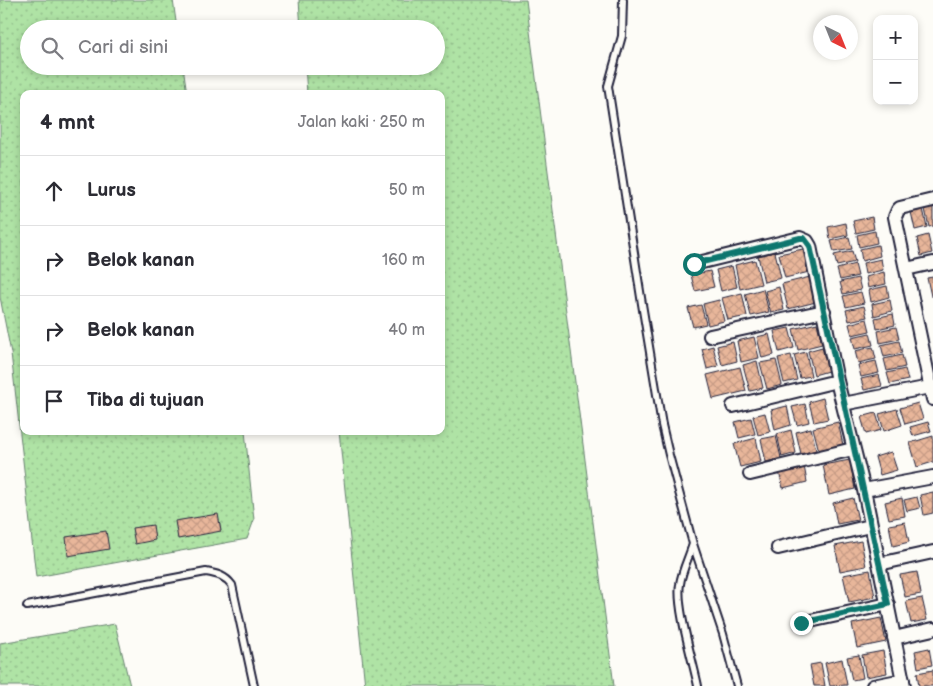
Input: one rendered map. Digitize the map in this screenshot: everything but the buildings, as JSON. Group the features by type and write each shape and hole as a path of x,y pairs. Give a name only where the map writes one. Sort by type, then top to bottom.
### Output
{"street":[{"path":"844,404 932,393 927,339 906,269 895,217 898,210 933,200"},
{"path":"694,264 794,239 804,238 810,246 853,449 864,490 903,683 873,686"},
{"path":"906,269 933,263"},
{"path":"710,336 824,311"},
{"path":"733,406 838,381"},
{"path":"750,474 853,449"},
{"path":"864,490 933,477"},
{"path":"778,548 870,526"},
{"path":"879,564 933,552"},
{"path":"801,623 888,604"},
{"path":"894,638 933,629"}],"lane":[{"path":"623,0 622,36 609,79 608,92 662,425 693,544 723,634 737,686"},
{"path":"693,544 679,586 681,607 698,686"},
{"path":"27,606 206,572 215,573 226,578 232,585 254,686"}],"green space":[{"path":"0,0 173,0 176,20 20,20 20,75 184,75 186,90 20,90 20,434 11,353 0,297"},
{"path":"299,0 526,0 614,686 365,686 339,435 445,435 445,90 307,90 306,75 445,75 445,20 300,20"},
{"path":"20,435 245,435 254,520 247,539 36,577"},
{"path":"115,624 130,686 0,686 0,643"}],"route":[{"path":"694,264 800,238 804,238 810,246 888,604 801,623"}]}
